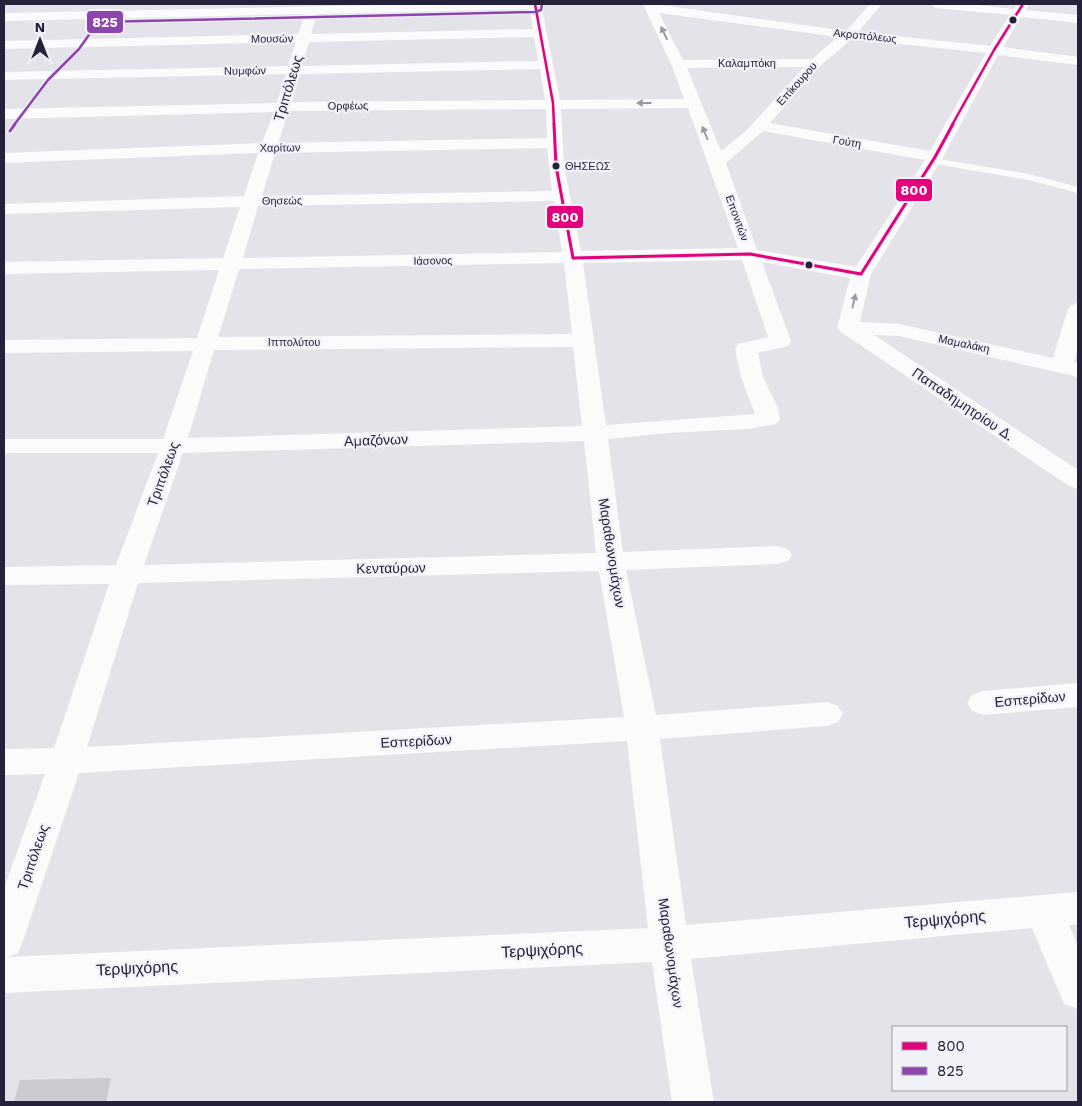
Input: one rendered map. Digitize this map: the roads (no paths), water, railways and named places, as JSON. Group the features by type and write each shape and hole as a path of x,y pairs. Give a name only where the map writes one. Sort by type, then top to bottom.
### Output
{"street":[{"name":"Επίκουρου","path":"716,162 759,126 815,63 848,34 876,4"},
{"path":"936,4 1020,8 1078,19"},
{"path":"4,16 98,10 535,5"},
{"name":"Μαραθωνομάχων","path":"535,5 553,103 556,166 573,258 611,562 642,728 669,944 693,1102"},
{"name":"Ακροπόλεως","path":"650,6 848,34 1078,61"},
{"name":"Επονιτών","path":"650,6 678,64 750,254 780,341 746,349 752,377 766,408 768,419 747,422"},
{"name":"Τριπόλεως","path":"4,941 66,761 126,574 173,446 268,148 283,107 313,7"},
{"path":"848,328 861,274 934,159 994,50 1020,8"},
{"path":"4,127 9,114 73,44 98,10"},
{"name":"Μουσών","path":"4,45 539,33"},
{"name":"Καλαμπόκη","path":"678,64 815,63"},
{"name":"Νυμφών","path":"4,76 547,65"},
{"name":"Ορφέως","path":"9,114 283,107 693,103"},
{"name":"Γούτη","path":"759,126 934,159"},
{"name":"Χαρίτων","path":"4,158 268,148 556,143"},
{"name":"Θησεώς","path":"4,209 252,201 561,196"},
{"name":"Ιάσονος","path":"4,268 750,254 861,274"},
{"path":"1070,368 1078,309"},
{"name":"Μαμαλάκη","path":"848,328 899,330 1070,368"},
{"name":"Παπαδημητρίου Δ.","path":"848,328 1078,481"},
{"name":"Ιππολύτου","path":"4,346 584,340"},
{"name":"Αμαζόνων","path":"4,446 173,446 595,433 668,426 747,422"},
{"name":"Κενταύρων","path":"4,576 611,562 778,555"},
{"name":"Εσπερίδων","path":"983,703 1078,695"},
{"name":"Εσπερίδων","path":"4,762 66,761 642,728 827,714"},
{"path":"1061,909 1078,991"},
{"name":"Τερψιχόρης","path":"4,974 669,944 1061,909"}],"lane":[{"name":"Γούτη","path":"934,159 1029,177 1078,190"}],"place":[{"name":"ΘΗΣΕΩΣ","path":"556,166"}]}
